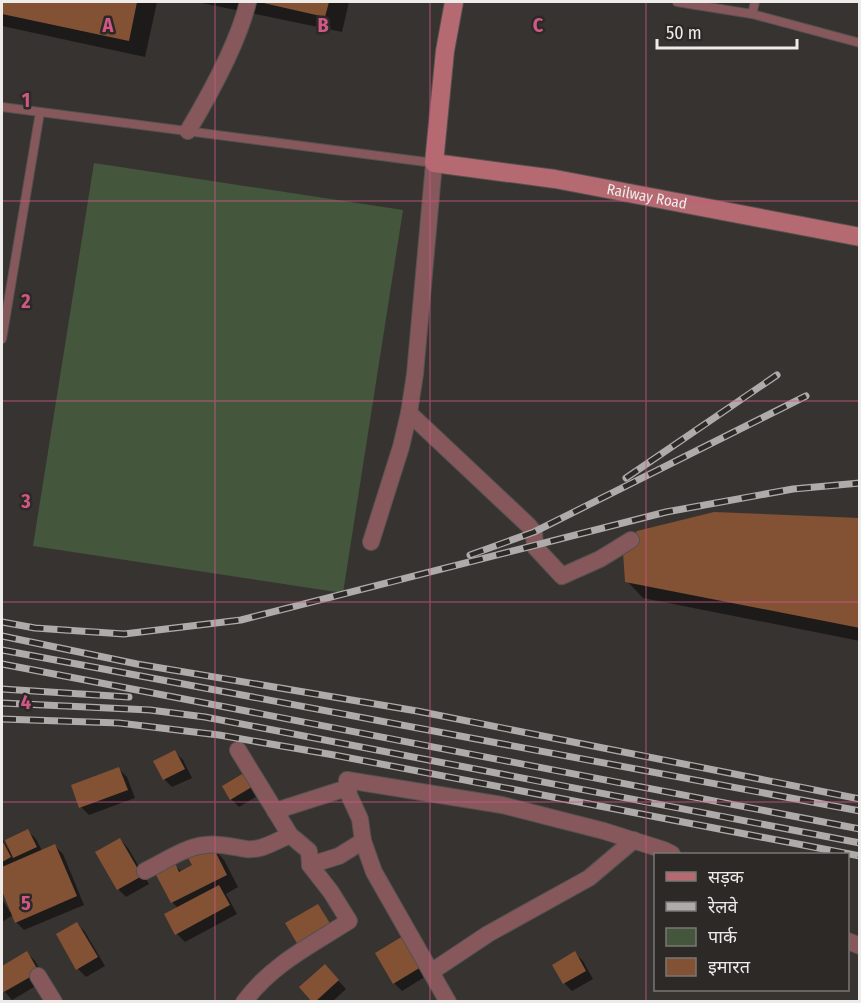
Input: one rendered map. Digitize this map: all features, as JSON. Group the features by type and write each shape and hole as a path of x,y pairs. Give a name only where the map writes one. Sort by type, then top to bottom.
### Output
{"street":[{"path":"188,131 211,90 244,19 248,2"},
{"path":"371,542 401,447 415,374 445,51 454,2"},
{"name":"Railway Road","path":"434,163 555,179 860,237"},
{"path":"409,413 528,525 534,532 535,547 562,576 600,559 631,540"},
{"path":"238,750 290,835 309,851 310,865 331,892 349,921 274,969 255,987 244,1002"},
{"path":"448,1002 381,887 363,841 360,819 347,788 347,780 502,805 634,840 667,853"},
{"path":"275,811 347,788"},
{"path":"145,871 204,845 260,849 290,835"},
{"path":"431,972 488,934 589,878 634,840"},
{"path":"310,865 339,856 363,841"},
{"path":"38,976 54,1002"}],"lane":[{"path":"677,2 752,14 860,43"},
{"path":"752,14 755,2"},
{"path":"2,107 434,163"},
{"path":"2,339 40,112"}],"green space":[{"path":"94,163 403,210 343,593 33,546"}],"building":[{"path":"2,2 137,2 129,41 2,14"},
{"path":"259,2 329,2 325,17"},
{"path":"714,512 860,518 860,628 625,582 623,552 637,531"},
{"path":"175,750 185,769 163,780 153,761"},
{"path":"119,767 128,790 79,808 71,785"},
{"path":"249,770 257,784 230,800 222,786"},
{"path":"28,829 37,847 13,858 5,840"},
{"path":"120,838 142,876 117,890 95,852"},
{"path":"2,840 11,857 2,862"},
{"path":"55,844 77,896 15,923 2,891 2,867"},
{"path":"212,845 227,875 171,903 155,873 175,863 179,872 192,865 188,858"},
{"path":"219,885 230,905 175,935 164,914"},
{"path":"318,904 331,925 298,945 285,923"},
{"path":"77,922 98,957 76,970 56,934"},
{"path":"403,936 421,967 393,984 375,953"},
{"path":"27,951 39,972 2,993 2,966"},
{"path":"575,951 586,971 563,984 552,965"},
{"path":"325,964 339,980 315,1002 312,1002 299,987"}],"railway":[{"path":"626,478 777,375"},
{"path":"470,555 534,532 806,396"},
{"path":"2,622 35,628 124,634 241,620 666,512 793,489 860,483"},
{"path":"2,636 137,664 417,711 860,799"},
{"path":"2,650 860,811"},
{"path":"2,664 860,829"},
{"path":"2,689 129,697"},
{"path":"2,703 150,710 205,717 860,843"},
{"path":"2,719 119,723 219,735 844,853"},
{"path":"849,854 860,856"}]}
